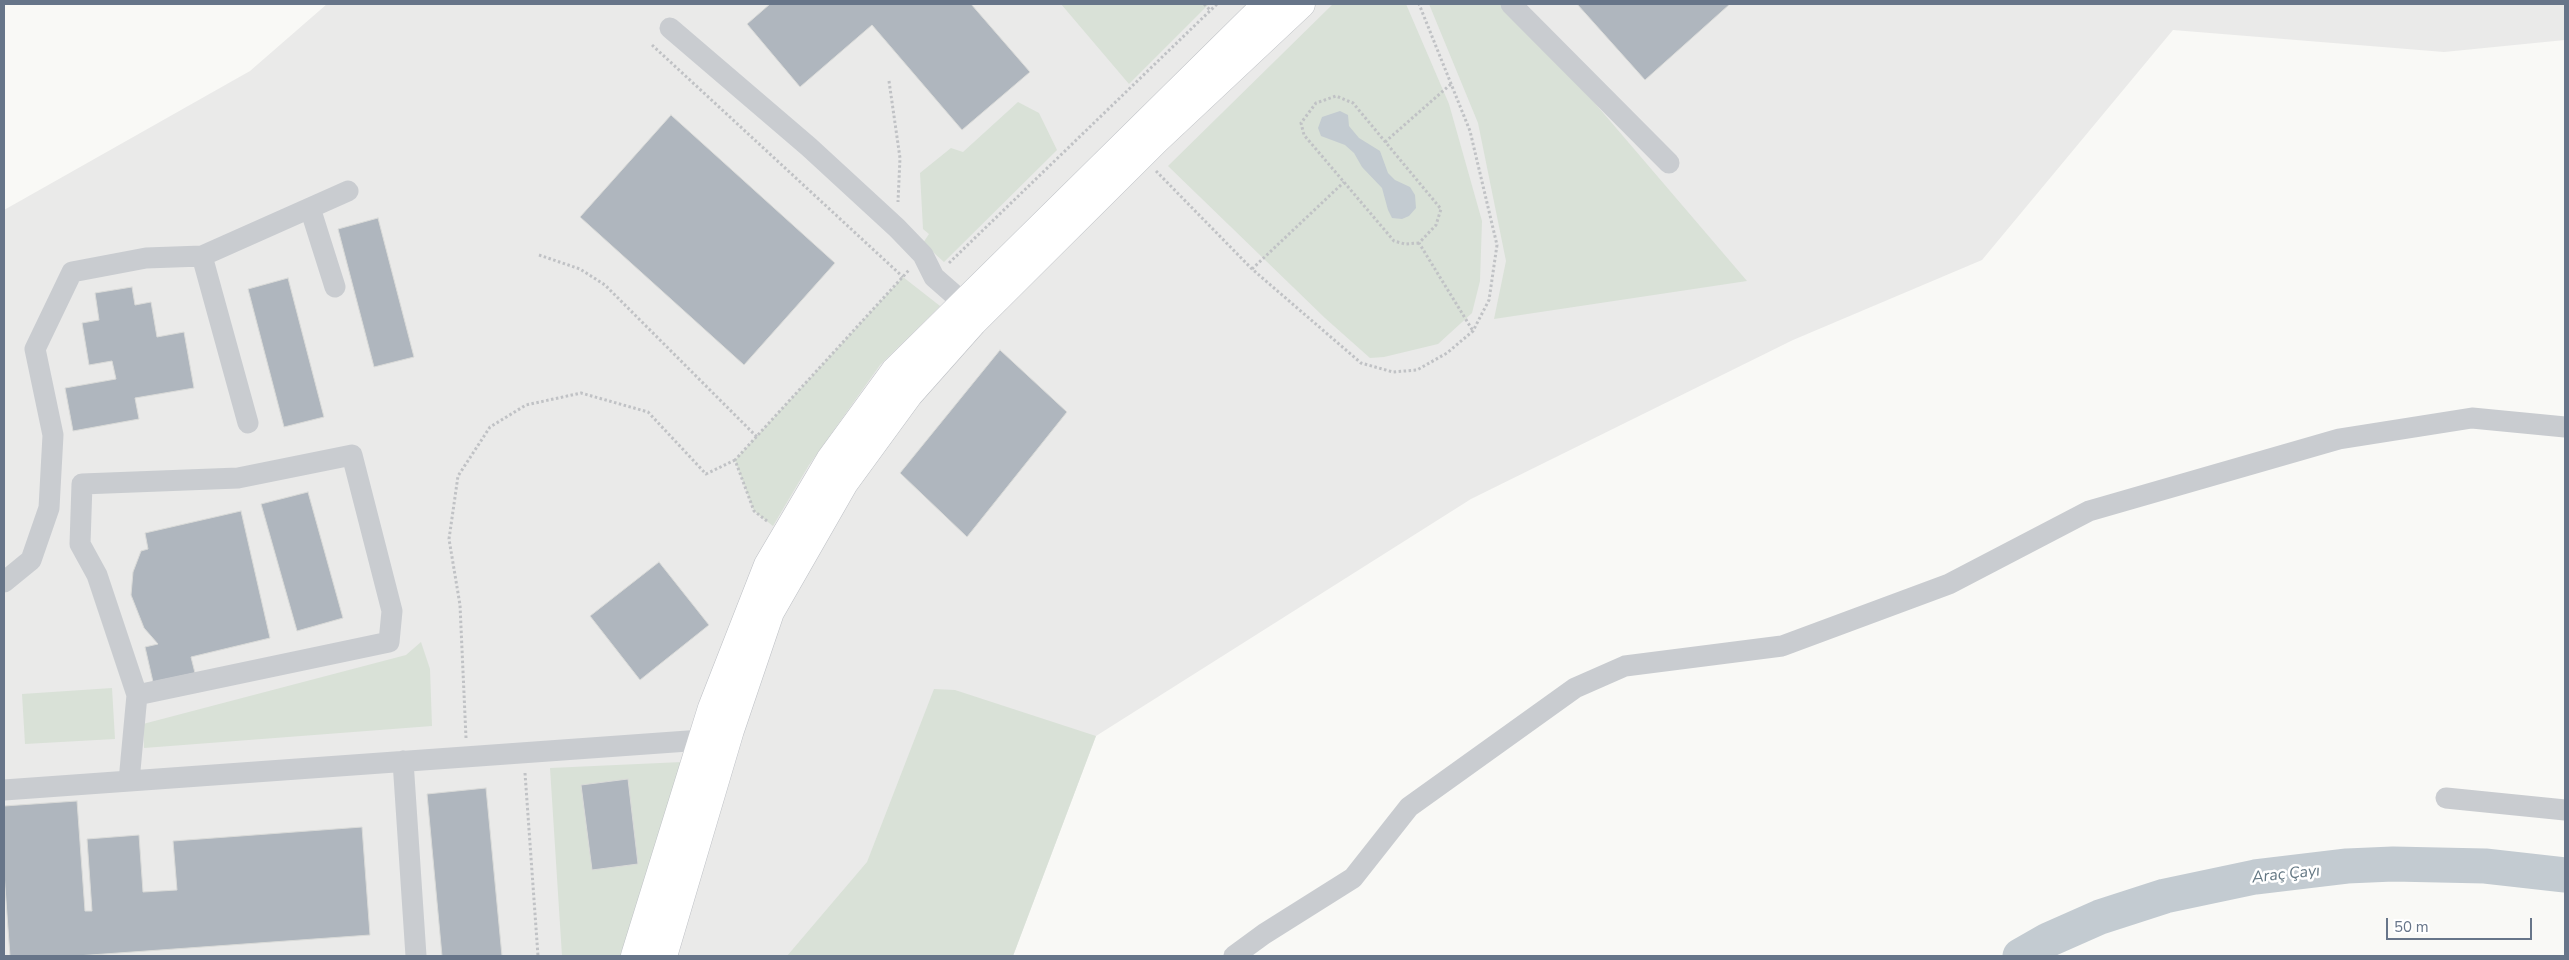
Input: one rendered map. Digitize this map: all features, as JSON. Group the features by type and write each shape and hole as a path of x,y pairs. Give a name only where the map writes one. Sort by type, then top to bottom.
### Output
{"main road":[{"path":"663,956 730,730 770,612 844,483 971,310 1268,4"},
{"path":"635,956 712,708 768,565 830,460 895,371 971,310 1301,4"}],"street":[{"path":"1511,4 1669,163"},
{"path":"670,28 809,147 897,228 923,255 934,277 971,310"},
{"path":"4,582 31,560 49,508 53,435 35,349 72,272 146,258 202,256 348,191"},
{"path":"310,208 335,287"},
{"path":"202,256 248,423"},
{"path":"1234,956 1264,934 1353,878 1409,806 1575,688 1625,666 1782,646 1949,584 2089,511 2339,438 2472,418 2565,427"},
{"path":"129,781 136,695 97,575 80,544 82,484 238,478 352,456 392,611 389,642 136,695"},
{"path":"4,790 702,740"},
{"path":"402,761 416,956"},
{"path":"2446,798 2565,810"}],"path":[{"path":"1204,4 1210,10"},
{"path":"934,277 1217,4"},
{"path":"1157,165 1154,169 1252,269 1361,363 1393,372 1417,370 1447,352 1473,331 1489,300 1497,245 1470,131 1419,4"},
{"path":"652,45 903,277"},
{"path":"889,81 900,158 897,228"},
{"path":"1385,142 1451,84"},
{"path":"1336,96 1352,104 1385,142 1441,208 1436,225 1419,243 1405,244 1394,241 1304,135 1302,123 1316,103 1336,96"},
{"path":"1252,269 1344,182"},
{"path":"1419,243 1473,331"},
{"path":"539,255 580,269 605,285 757,436"},
{"path":"466,756 462,630 449,539 458,476 490,427 526,405 581,393 648,412 706,474 735,460 923,255"},
{"path":"735,460 754,511 773,526"},
{"path":"523,752 538,956"}],"shaded area":[{"path":"327,4 2565,4 2565,40 2444,52 2173,30 1982,260 1793,340 1471,499 1096,736 1013,956 4,956 4,210 250,71"},
{"path":"1061,4 1209,4 1129,84"},
{"path":"1333,4 1406,4 1449,104 1482,221 1480,281 1472,313 1438,344 1384,357 1370,358 1325,318 1168,166"},
{"path":"1429,4 1500,4 1593,101 1747,281 1494,319 1506,261 1478,123"},
{"path":"1018,102 1039,113 1057,150 944,262 923,243 929,234 923,229 920,173 951,148 963,152"},
{"path":"1340,111 1348,115 1349,126 1359,138 1380,151 1388,173 1395,180 1410,187 1415,195 1416,208 1409,216 1402,219 1392,218 1382,188 1362,167 1354,153 1345,145 1321,136 1318,128 1322,117"},
{"path":"903,277 940,306 880,365 809,465 773,526 754,511 735,460"},
{"path":"421,642 430,669 432,726 144,748 143,724 406,655"},
{"path":"112,688 115,739 25,744 22,694"},
{"path":"934,689 955,690 1096,736 1013,956 787,956 867,862"},
{"path":"682,762 624,956 562,956 550,768"}],"building":[{"path":"770,4 971,4 1030,72 962,130 872,25 800,87 747,24"},
{"path":"1577,4 1730,4 1645,80"},
{"path":"671,115 835,263 744,365 580,217"},
{"path":"378,218 414,357 374,367 338,229"},
{"path":"288,278 324,417 284,427 248,289"},
{"path":"132,287 135,305 151,302 157,337 184,332 194,388 135,398 139,419 73,431 65,388 116,379 112,361 89,365 82,323 99,320 95,293"},
{"path":"1000,350 1067,412 967,537 900,473"},
{"path":"308,492 343,618 297,631 261,504"},
{"path":"241,511 270,638 191,657 195,673 153,682 145,647 158,644 144,628 131,595 133,572 141,551 148,549 145,533"},
{"path":"659,562 709,625 640,680 590,616"},
{"path":"628,779 638,864 592,870 581,785"},
{"path":"486,788 502,956 442,956 427,794"},
{"path":"77,801 85,911 92,911 87,839 139,835 143,892 177,890 173,841 362,827 370,935 76,956 10,956 4,873 4,806"}],"waterway":[{"name":"Araç Çayı","path":"2020,956 2048,940 2100,917 2165,896 2255,877 2347,866 2393,864 2485,866 2565,875"}]}
